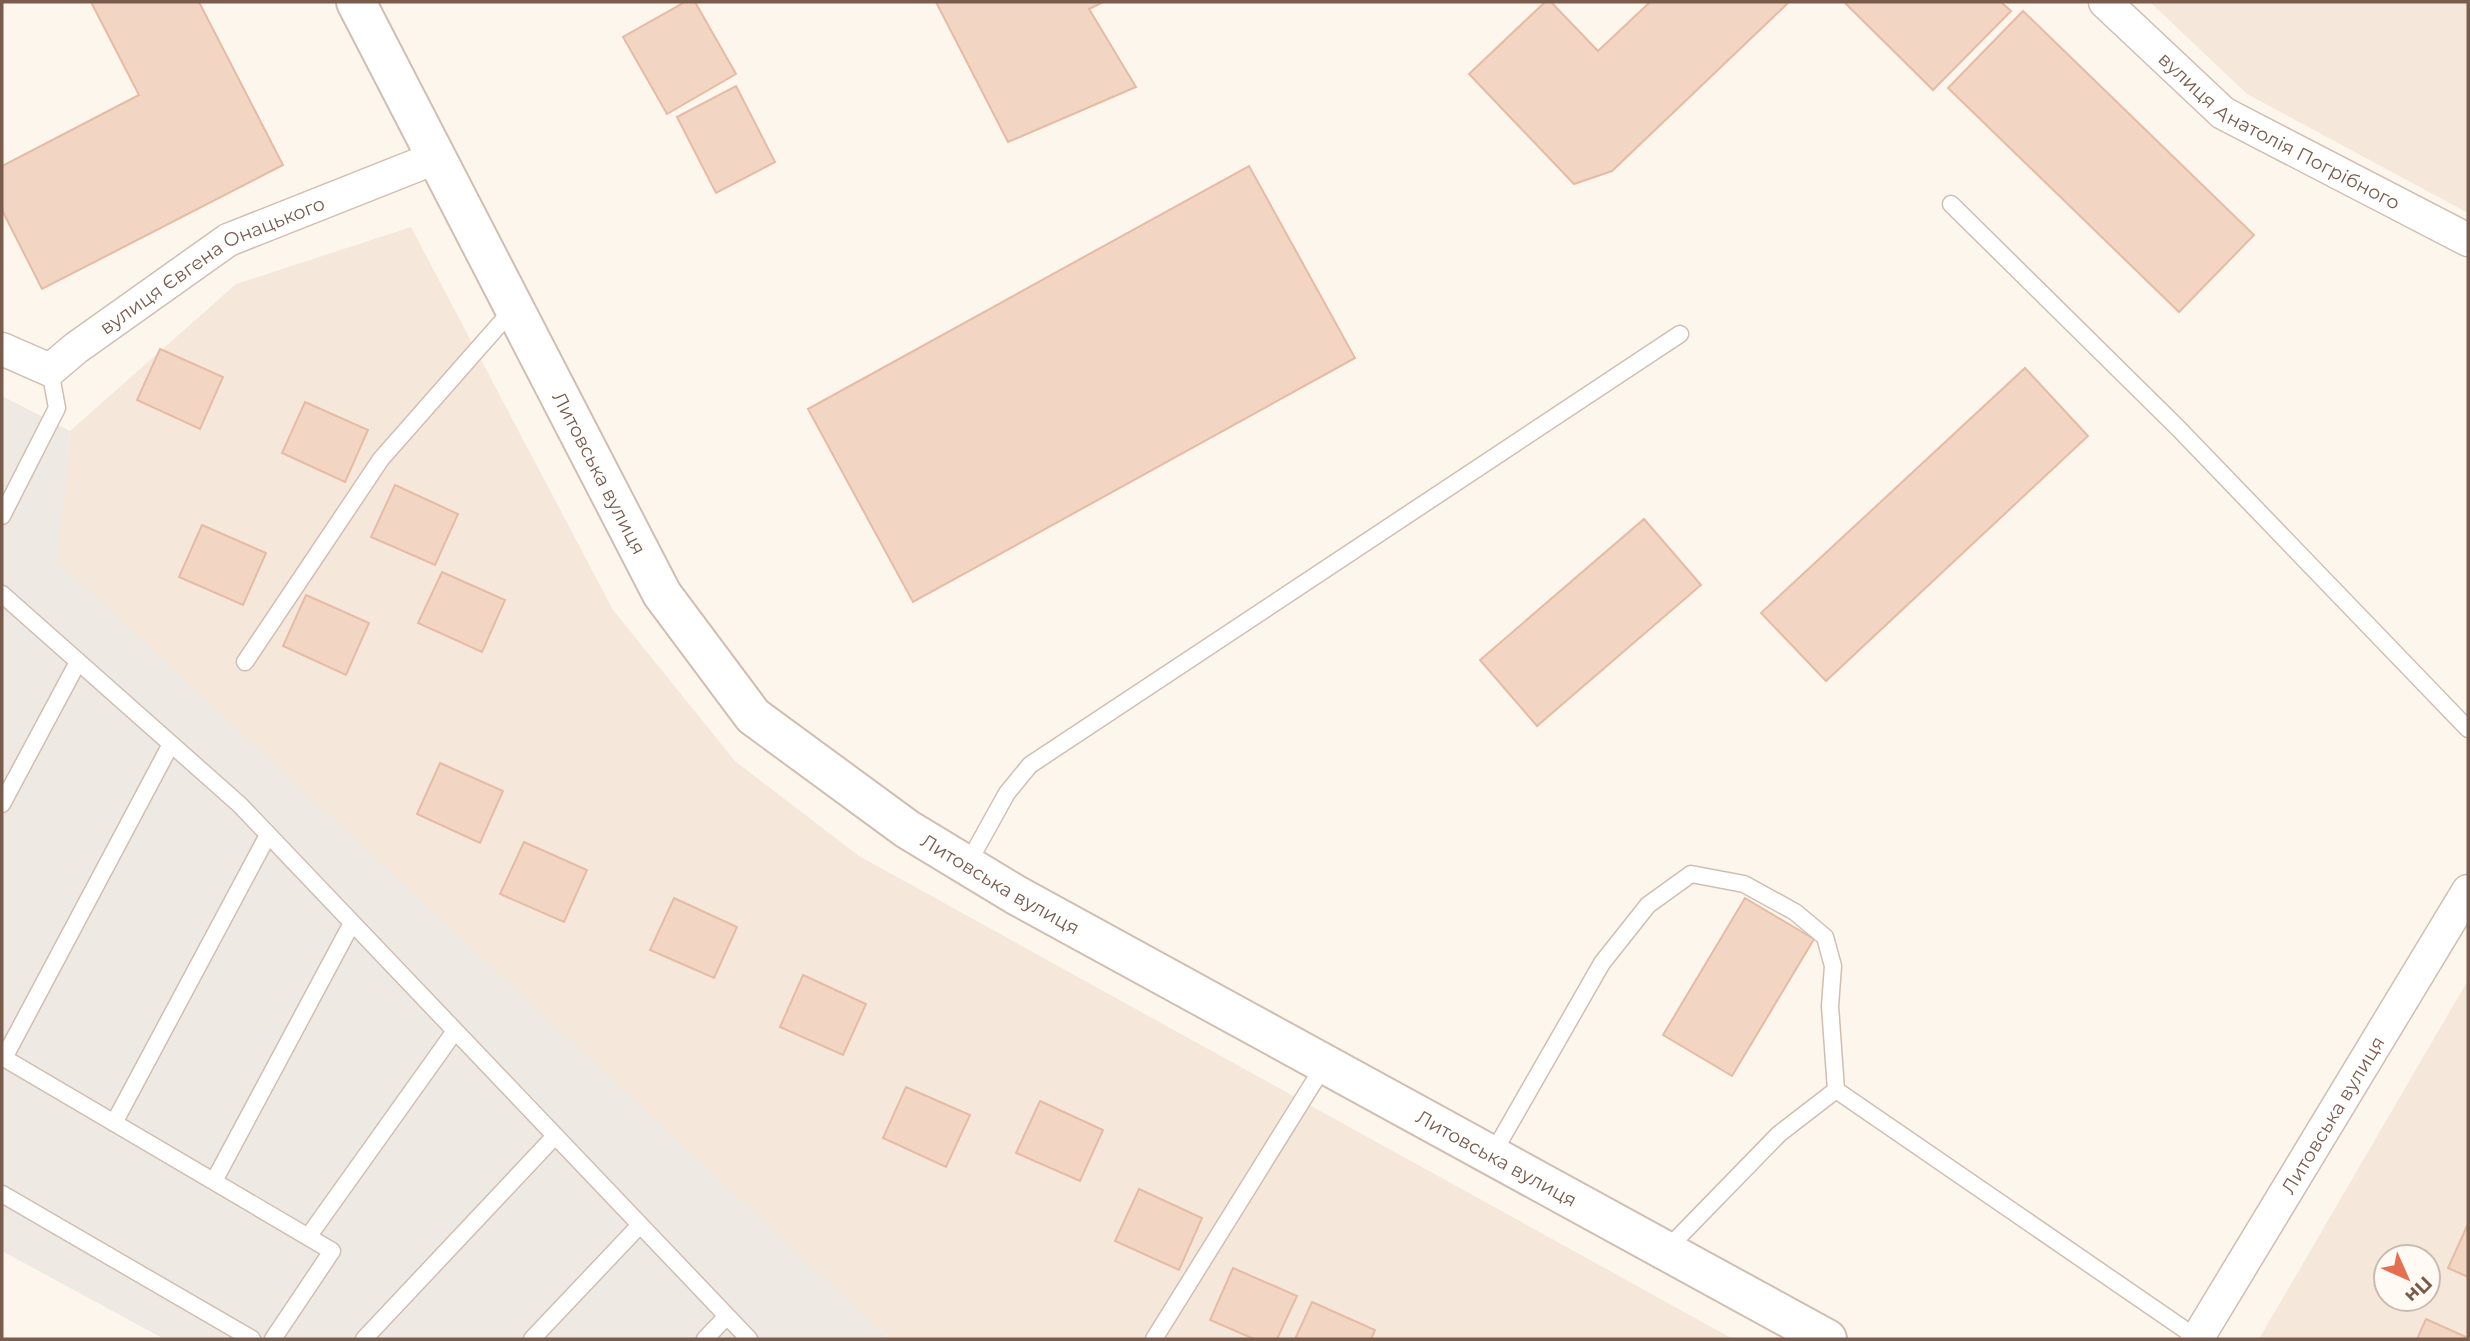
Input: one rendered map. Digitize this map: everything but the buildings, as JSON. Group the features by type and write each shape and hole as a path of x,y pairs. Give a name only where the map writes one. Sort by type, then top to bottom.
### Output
{"street":[{"name":"Литовська вулиця","path":"356,2 663,594 753,716 907,829 967,865 1827,1339"},
{"name":"вулиця Анатолія Погрібного","path":"2105,2 2223,113 2468,240"},
{"name":"вулиця Євгена Онацького","path":"50,370 76,348 228,240 435,158"},
{"path":"2,349 50,370"},
{"name":"Литовська вулиця","path":"2197,1339 2468,891"}],"lane":[{"path":"1951,204 2178,428 2468,729"},
{"path":"245,662 381,459 513,309"},
{"path":"967,865 1007,793 1030,765 1680,334"},
{"path":"2,516 57,408 50,370"},
{"path":"2,594 171,744 268,835 749,1339"},
{"path":"2,804 78,662"},
{"path":"171,744 3,1058 332,1251 273,1339"},
{"path":"114,1123 268,835"},
{"path":"1492,1155 1602,963 1648,905 1691,874 1744,884 1796,912 1825,937 1833,966 1830,1006 1836,1090"},
{"path":"214,1181 352,923"},
{"path":"309,1237 455,1031"},
{"path":"1154,1339 1325,1064"},
{"path":"1836,1090 2197,1339"},
{"path":"1665,1251 1779,1135 1836,1090"},
{"path":"364,1339 555,1136"},
{"path":"2,1194 252,1339"},
{"path":"532,1339 640,1225"},
{"path":"705,1339 727,1316"}],"shaded area":[{"path":"2150,2 2468,2 2468,213 2247,94"},
{"path":"411,227 613,610 735,761 859,856 1733,1339 890,1339 57,561 70,431 236,284"},
{"path":"2,396 70,431 58,561 890,1339 164,1339 2,1251"},
{"path":"2468,980 2468,1339 2259,1339"}]}
